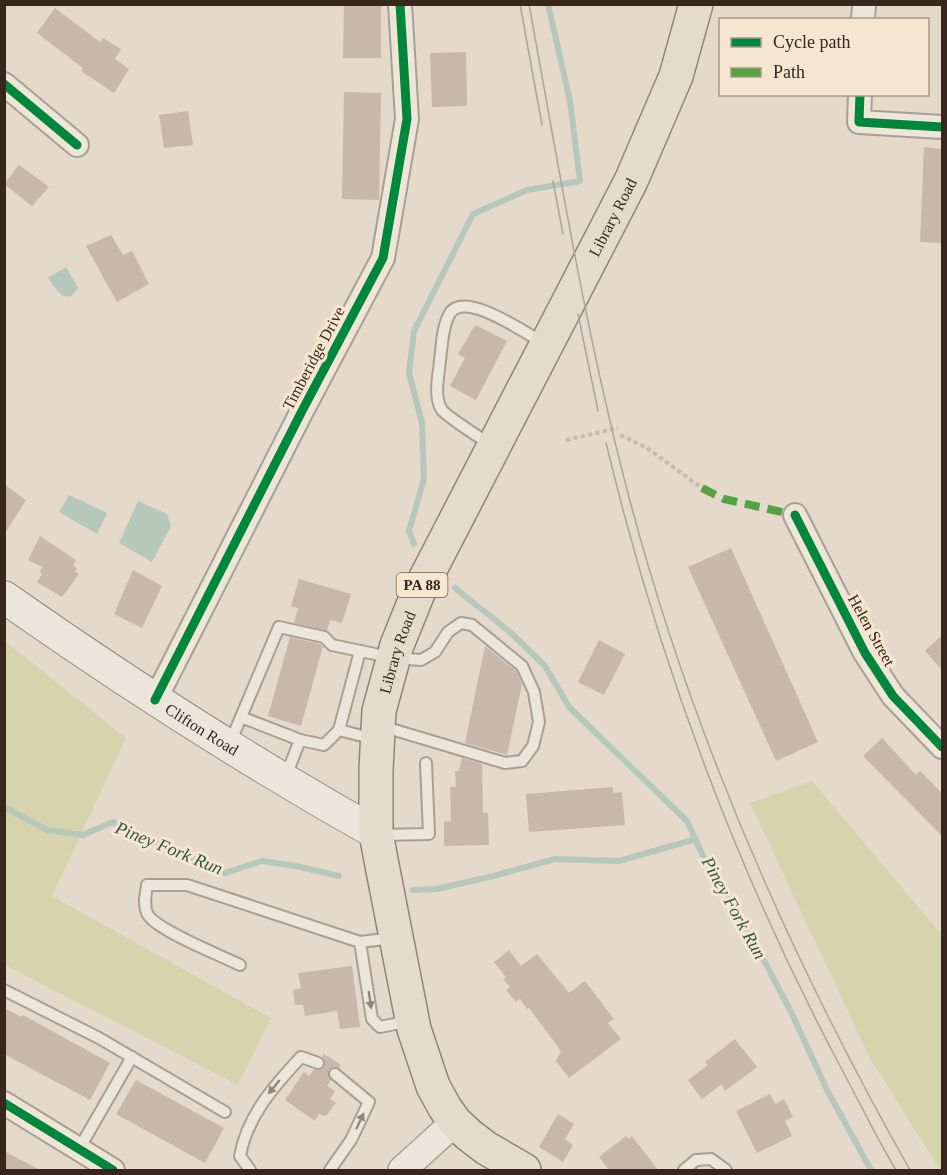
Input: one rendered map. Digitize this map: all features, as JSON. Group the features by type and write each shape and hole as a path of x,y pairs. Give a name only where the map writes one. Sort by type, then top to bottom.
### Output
{"main road":[{"name":"Library Road","path":"524,1170 486,1148 455,1122 433,1086 412,1020 376,834 379,711 394,658 418,593 631,181 676,76 696,4"},
{"name":"Clifton Road","path":"4,597 155,700 376,834"}],"street":[{"name":"Timberidge Drive","path":"155,700 303,409 383,258 407,119 400,4"},
{"path":"4,84 77,145"},
{"path":"860,96 859,122 942,128"},
{"name":"Helen Street","path":"795,515 865,653 893,696 942,747"},
{"path":"4,1103 113,1170"},
{"path":"402,1170 455,1122"}],"lane":[{"path":"494,447 442,410 438,398 438,380 449,313 456,307 470,307 489,312 547,345"},
{"path":"229,746 279,627 324,637 333,645 394,658 421,660 435,652 448,632 461,623 472,626 522,666 534,692 539,722 533,746 522,761 505,763 378,732 339,730"},
{"path":"241,717 300,740 324,746 339,730 360,651"},
{"path":"285,780 300,740"},
{"path":"376,834 429,834 426,763"},
{"path":"240,965 166,929 147,915 144,902 147,885 188,885 360,942 396,937"},
{"path":"360,942 372,1019 381,1027 412,1020"},
{"path":"4,990 132,1057 225,1112"},
{"path":"79,1149 132,1057"},
{"path":"250,1170 240,1156 244,1137 270,1090 301,1057 318,1063"},
{"path":"330,1170 351,1140 369,1102 335,1074"},
{"path":"684,1170 696,1160 711,1159 726,1170"}],"path":[{"path":"566,440 618,428"},
{"path":"620,435 647,448 702,488"}],"shaded area":[{"path":"66,267 78,288 74,294 65,297 48,278"},
{"path":"69,495 107,513 97,534 59,512"},
{"path":"138,501 167,514 171,526 152,562 119,543"},
{"path":"5,641 126,738 52,896 271,1018 238,1085 5,965"},
{"path":"812,781 942,935 942,1170 870,1058 750,803"}],"building":[{"path":"344,4 381,4 381,58 343,58"},
{"path":"55,8 100,42 103,38 121,49 115,59 129,69 114,93 81,71 83,68 37,33"},
{"path":"466,52 467,106 432,107 430,53"},
{"path":"344,92 381,93 379,200 342,199"},
{"path":"188,111 193,145 164,148 159,115"},
{"path":"924,147 942,149 942,243 920,242"},
{"path":"19,165 49,187 32,206 4,184"},
{"path":"111,235 123,255 132,251 149,284 117,302 86,246"},
{"path":"475,325 507,341 476,400 450,386 465,358 458,354"},
{"path":"4,484 26,500 4,535"},
{"path":"40,536 76,560 73,565 77,569 75,572 79,574 62,597 37,582 42,574 40,572 42,567 28,560"},
{"path":"731,548 818,742 776,761 688,567"},
{"path":"133,570 162,586 142,628 114,614"},
{"path":"299,579 351,594 342,623 330,620 327,631 294,623 298,608 291,606"},
{"path":"942,635 942,670 925,651"},
{"path":"290,637 323,646 301,726 268,716"},
{"path":"599,640 625,654 604,695 578,682"},
{"path":"485,646 516,671 522,684 507,755 465,743"},
{"path":"882,738 916,775 920,771 942,793 942,836 863,756"},
{"path":"462,758 482,764 483,813 488,813 489,845 444,846 444,822 451,821 450,787 456,787 455,771 459,771"},
{"path":"613,787 613,793 622,792 625,825 529,832 526,794"},
{"path":"509,950 521,966 537,954 569,993 585,981 614,1019 608,1023 621,1039 569,1078 556,1061 561,1051 529,1008 527,1009 520,999 516,1002 506,990 510,987 503,979 506,977 494,962"},
{"path":"352,966 360,1027 340,1029 337,1011 305,1016 303,1005 295,1005 293,990 301,988 298,973"},
{"path":"4,1008 22,1017 23,1015 110,1063 90,1100 4,1054"},
{"path":"735,1039 757,1067 725,1091 722,1084 702,1099 688,1080 708,1065 705,1062"},
{"path":"324,1054 341,1065 339,1068 332,1067 328,1073 331,1080 327,1086 335,1091 330,1099 336,1103 326,1116 319,1114 315,1121 285,1100 304,1072 309,1076 314,1069 323,1068"},
{"path":"136,1080 224,1128 205,1163 116,1114"},
{"path":"770,1094 775,1104 784,1099 793,1117 785,1121 792,1136 757,1153 736,1111"},
{"path":"558,1114 574,1124 565,1139 573,1145 563,1162 539,1147"},
{"path":"626,1136 628,1139 632,1136 658,1170 609,1170 599,1157"},
{"path":"4,1151 40,1170 4,1170"}],"waterway":[{"path":"414,544 409,531 424,479 422,423 409,373 414,331 473,214 527,190 580,181 570,101 548,4"},
{"name":"Piney Fork Run","path":"455,588 510,632 545,666 569,707 687,821 703,856 742,918 791,1012 827,1090 871,1170"},
{"name":"Piney Fork Run","path":"4,807 47,830 83,835 113,822 225,873 262,861 339,876"},
{"name":"Piney Fork Run","path":"413,890 437,889 555,859 619,861 696,839"}],"tram line":[{"path":"520,4 542,125"},
{"path":"529,4 599,375 629,497 682,672 748,842 785,926 824,1009 910,1170"},
{"path":"553,181 563,234"},
{"path":"578,314 598,411"},
{"path":"606,443 627,524 675,683 734,840 802,992 896,1170"}],"marked path":[{"path":"702,488 724,499 795,515"}],"cycle path":[{"path":"155,700 303,409 383,258 407,119 400,4"},
{"path":"4,84 77,145"},
{"path":"860,96 859,122 942,127"},
{"path":"795,515 865,653 893,696 942,747"},
{"path":"4,1103 113,1170"}]}
